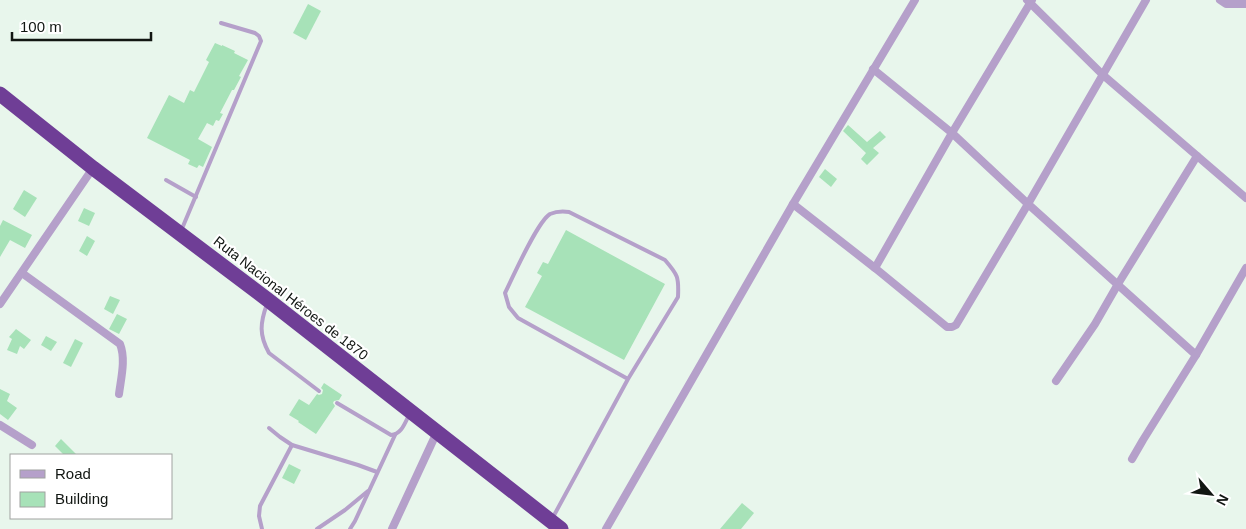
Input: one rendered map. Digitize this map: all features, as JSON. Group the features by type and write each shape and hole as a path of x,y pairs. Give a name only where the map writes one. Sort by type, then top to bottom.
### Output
{"highway":[{"name":"Ruta Nacional Héroes de 1870","path":"0,94 93,168 268,300 556,525"}],"street":[{"path":"606,529 792,204 915,0"},
{"path":"792,204 947,327 956,325 1146,0"},
{"path":"1220,0 1226,4 1246,4"},
{"path":"875,268 1030,1 1103,75 1246,198"},
{"path":"874,68 952,133 1196,355"},
{"path":"1056,381 1095,324 1197,156"},
{"path":"0,304 93,168"},
{"path":"1132,459 1196,355 1246,268"},
{"path":"22,272 120,344 123,357 119,394"},
{"path":"0,425 32,445"},
{"path":"392,529 437,432"}],"lane":[{"path":"180,233 260,41 259,36 255,33 221,23"},
{"path":"166,180 196,197"},
{"path":"556,525 628,379 678,297 679,282 674,271 665,260 570,212 559,211 548,215 540,225 505,293 509,306 518,318 628,379"},
{"path":"268,300 261,326 264,344 268,353 319,390"},
{"path":"337,403 385,433 391,436 395,435"},
{"path":"350,529 395,435 399,432 411,412"},
{"path":"268,428 292,445 377,472"},
{"path":"262,529 259,516 260,506 292,445"},
{"path":"317,529 370,489"},
{"path":"355,521 355,529"}],"building":[{"path":"308,4 321,11 306,40 293,33"},
{"path":"215,43 235,51 234,53 248,60 239,76 241,77 220,113 223,114 219,121 216,120 213,126 207,123 198,139 212,147 203,167 199,165 197,168 188,164 190,160 147,138 169,95 184,103 190,90 194,92 209,62 206,60"},
{"path":"848,125 867,142 880,131 886,137 873,148 879,153 867,165 861,159 866,153 843,131"},
{"path":"825,169 837,179 831,187 819,177"},
{"path":"24,190 37,198 25,217 13,209"},
{"path":"84,208 95,213 89,226 78,221"},
{"path":"3,220 32,235 25,248 10,240 0,257 0,226"},
{"path":"566,230 665,284 624,360 525,307 542,276 537,273 543,262 548,264"},
{"path":"87,236 95,241 87,256 79,251"},
{"path":"110,296 120,300 113,314 104,309"},
{"path":"117,314 127,319 119,334 109,329"},
{"path":"16,329 31,340 24,349 20,346 17,354 7,350 12,339 9,337"},
{"path":"46,336 57,342 51,351 41,345"},
{"path":"75,339 83,343 71,367 63,363"},
{"path":"324,383 342,395 339,400 334,401 335,406 316,434 289,415 299,399 309,405 317,394 322,394 323,390 321,388"},
{"path":"0,389 10,394 7,401 17,408 8,420 0,414"},
{"path":"61,439 76,454 63,454 55,446"},
{"path":"289,464 301,470 294,484 282,478"},
{"path":"742,503 754,513 741,529 720,529"}]}
